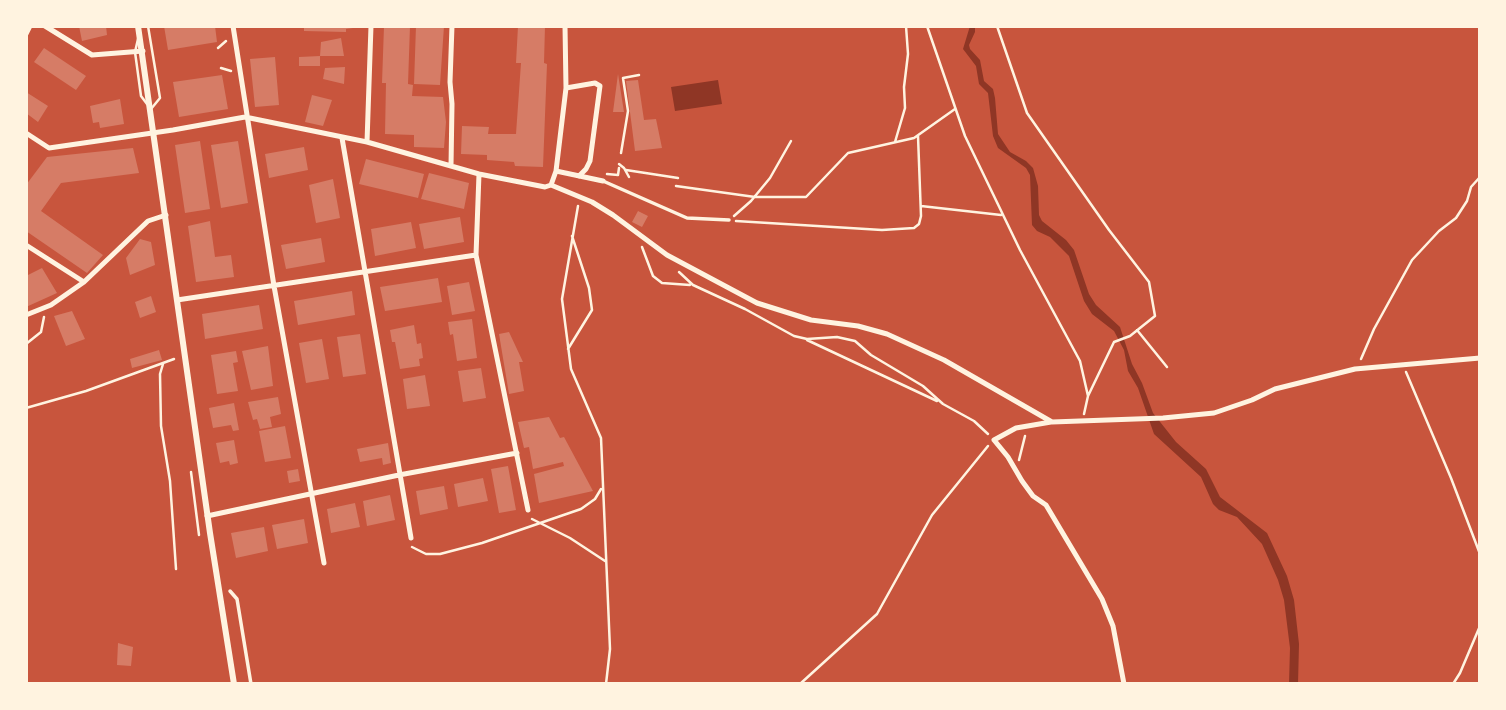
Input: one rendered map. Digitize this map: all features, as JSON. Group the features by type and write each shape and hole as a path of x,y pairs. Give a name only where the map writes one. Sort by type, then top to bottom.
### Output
{"street":[{"path":"26,34 30,26"},
{"path":"45,26 92,55 139,51"},
{"path":"233,26 274,286 324,563"},
{"path":"367,142 371,26"},
{"path":"451,166 452,26"},
{"path":"551,185 556,171 566,88 565,26"},
{"path":"139,29 139,51 151,110 234,684"},
{"path":"566,88 595,83 600,86 590,160 579,176"},
{"path":"26,133 50,148 246,117 367,142 479,174 545,187 551,185 613,215 667,255 757,303 811,320 858,326 887,334 944,360 1052,422"},
{"path":"342,138 411,538"},
{"path":"556,171 603,181 687,218 729,220"},
{"path":"479,174 476,255 528,510"},
{"path":"26,315 44,308 84,282 148,221 166,215"},
{"path":"26,245 84,282"},
{"path":"177,300 476,255"},
{"path":"1124,684 1112,626 1102,599 1046,505 1033,496 1021,481 1008,457 994,440 1016,428 1052,422 1163,418 1214,413 1275,389 1355,369 1480,358"},
{"path":"208,516 517,453"},
{"path":"230,591 237,599 251,684"}],"lane":[{"path":"148,26 160,98 151,110"}],"path":[{"path":"895,142 905,108 904,87 908,54 906,26"},
{"path":"927,26 965,136 1003,215 1080,361 1088,396"},
{"path":"997,26 1027,113 1149,282 1155,316 1130,335 1114,342 1088,396 1083,420"},
{"path":"621,153 627,118 624,78 639,75"},
{"path":"676,186 755,197 806,197 848,153 918,135 955,109"},
{"path":"729,220 882,230 918,226 921,206 918,135"},
{"path":"729,220 755,197 791,141"},
{"path":"605,174 618,175 619,166 626,170 678,178"},
{"path":"626,170 629,177"},
{"path":"1355,369 1412,260 1439,231 1456,218 1467,201 1471,187 1480,177"},
{"path":"579,197 562,299 571,369 601,438 610,649 606,684"},
{"path":"921,206 1003,215"},
{"path":"636,233 653,276 662,283 693,285"},
{"path":"568,349 592,310 589,288 572,234"},
{"path":"26,344 41,332 44,308"},
{"path":"1137,330 1167,367"},
{"path":"800,684 877,614 932,515 994,440 974,421 943,404 807,339"},
{"path":"855,341 879,360 923,386 943,404"},
{"path":"26,408 86,391 174,359"},
{"path":"163,364 160,374 161,426 170,481 176,569"},
{"path":"1404,366 1480,554"},
{"path":"1019,461 1028,426"},
{"path":"411,538 409,545 426,554 440,554 482,543 582,509 595,499 602,487"},
{"path":"528,510 522,513 570,538 605,561"},
{"path":"1453,684 1480,626"}],"shaded area":[{"path":"970,26 975,26 975,32 970,49 980,60 984,81 993,89 998,134 1010,152 1033,168 1038,186 1039,215 1042,221 1074,250 1089,294 1096,305 1120,327 1153,413 1176,442 1206,469 1220,497 1267,533 1287,576 1294,600 1299,644 1298,684 1289,684 1290,648 1284,600 1262,544 1237,517 1219,510 1213,504 1201,477 1154,434 1138,388 1128,371 1124,350 1114,331 1092,314 1084,301 1069,256 1050,237 1037,231 1032,225 1030,175 1026,168 998,148 993,136 988,93 979,84 976,66 963,49"},
{"path":"718,80 722,104 675,111 671,87"}],"building":[{"path":"79,26 106,26 107,35 82,41"},
{"path":"164,26 215,26 217,42 168,50"},
{"path":"304,26 353,28 346,29 346,32 304,31"},
{"path":"384,26 410,26 408,84 413,85 412,96 443,97 446,122 444,148 414,147 414,135 385,134 386,83 382,83"},
{"path":"416,26 444,26 440,85 414,84"},
{"path":"518,26 545,26 544,63 547,64 543,167 515,166 514,162 487,160 487,155 461,154 462,126 489,127 488,134 516,134 521,63 516,63"},
{"path":"341,38 344,56 320,56 321,42"},
{"path":"44,48 86,76 76,90 34,62"},
{"path":"320,56 320,66 299,66 299,57"},
{"path":"275,57 279,105 255,107 250,59"},
{"path":"345,67 344,84 323,79 325,68"},
{"path":"618,74 624,112 613,112"},
{"path":"222,75 228,109 179,117 173,82"},
{"path":"638,80 644,120 656,119 662,148 635,151 626,81"},
{"path":"26,92 48,106 38,122 26,113"},
{"path":"312,95 332,100 323,126 305,122"},
{"path":"120,99 124,124 100,128 99,122 93,123 90,106"},
{"path":"200,141 210,209 185,213 175,145"},
{"path":"238,141 248,203 221,208 211,145"},
{"path":"304,147 308,170 269,178 265,154"},
{"path":"133,148 139,173 61,183 41,211 103,255 87,273 26,231 26,185 47,157"},
{"path":"366,159 424,174 418,198 359,184"},
{"path":"429,173 469,183 464,209 421,199"},
{"path":"333,179 340,218 316,223 309,185"},
{"path":"638,211 648,216 642,227 632,222"},
{"path":"460,217 464,242 424,249 419,224"},
{"path":"210,221 215,257 231,255 234,277 196,282 188,226"},
{"path":"411,222 416,248 375,256 371,229"},
{"path":"321,238 325,262 286,269 281,245"},
{"path":"140,239 151,242 155,265 130,275 126,258"},
{"path":"42,268 57,293 26,307 26,276"},
{"path":"438,278 442,302 385,311 380,287"},
{"path":"469,282 475,311 452,315 447,286"},
{"path":"352,291 355,315 298,325 294,301"},
{"path":"151,296 156,312 140,318 135,302"},
{"path":"259,305 263,329 205,339 202,314"},
{"path":"72,311 85,339 66,346 54,316"},
{"path":"472,319 477,358 457,361 453,334 450,335 448,322"},
{"path":"414,325 417,344 421,343 423,358 419,359 420,366 400,369 390,330"},
{"path":"509,332 523,362 519,362 524,391 509,394 499,334"},
{"path":"360,334 366,374 343,377 337,337"},
{"path":"322,339 329,379 306,383 299,343"},
{"path":"268,346 273,386 251,390 242,351"},
{"path":"159,350 162,360 132,368 130,359"},
{"path":"236,351 238,362 233,363 238,391 217,394 211,355"},
{"path":"481,368 486,398 463,402 458,371"},
{"path":"425,375 430,406 407,409 403,379"},
{"path":"278,397 281,414 270,417 272,427 260,429 257,419 253,420 248,402"},
{"path":"234,403 239,430 233,431 231,425 213,428 209,408"},
{"path":"549,417 560,438 564,437 593,491 539,503 534,474 564,466 563,462 533,469 529,447 524,448 518,422"},
{"path":"285,426 291,458 265,462 259,431"},
{"path":"234,440 238,463 220,463 216,443"},
{"path":"388,443 391,463 383,465 382,458 360,462 357,449"},
{"path":"508,466 516,510 499,513 491,469"},
{"path":"298,469 300,481 289,483 287,471"},
{"path":"483,478 488,501 458,507 454,484"},
{"path":"444,486 448,509 420,515 416,491"},
{"path":"390,495 395,520 367,526 363,501"},
{"path":"355,503 360,527 331,533 327,509"},
{"path":"304,519 308,543 277,549 272,525"},
{"path":"264,527 268,551 236,558 231,533"},
{"path":"118,643 133,647 131,666 117,665"}]}
